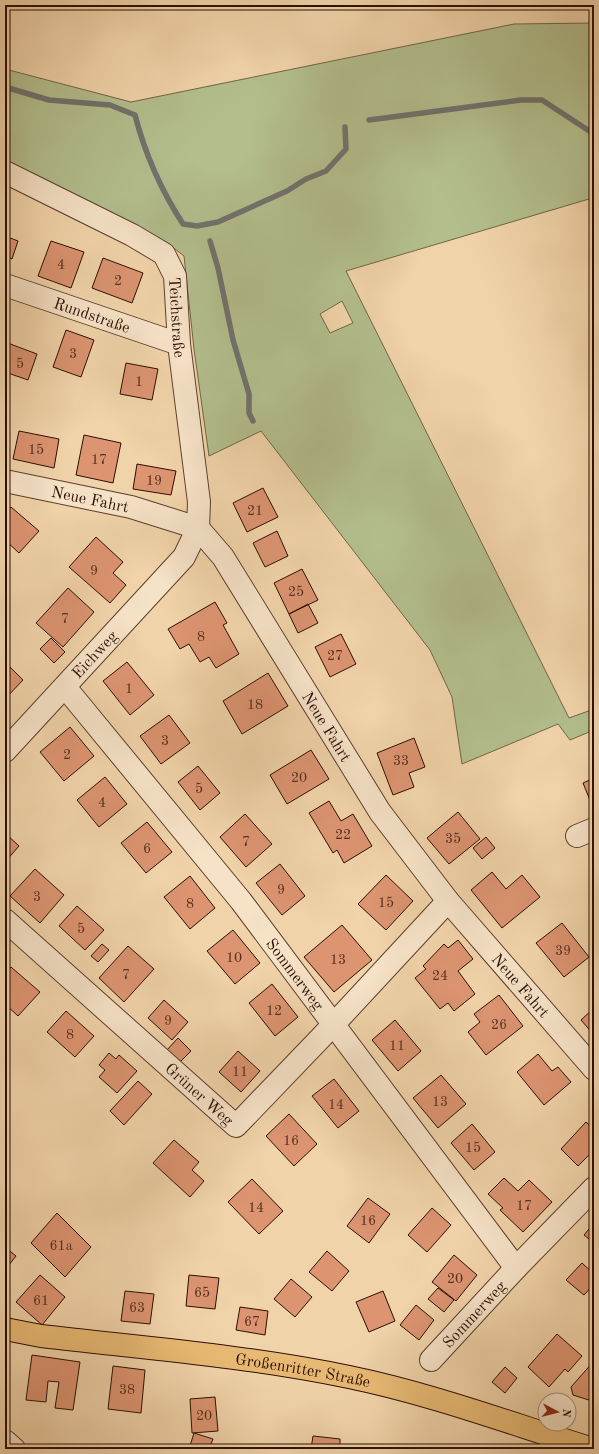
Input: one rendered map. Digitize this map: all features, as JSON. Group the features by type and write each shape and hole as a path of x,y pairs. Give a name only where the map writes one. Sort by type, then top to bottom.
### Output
{"main road":[{"name":"Großenritter Straße","path":"5,1329 41,1336 282,1365 350,1377 410,1392 593,1449"}],"street":[{"name":"Teichstraße","path":"5,172 132,236 164,254 174,276 178,344 199,502 198,528 184,557"},
{"name":"Rundstraße","path":"5,285 178,344"},
{"name":"Neue Fahrt","path":"5,481 131,507 198,528 223,557 380,812 448,901 594,1069"},
{"name":"Eichweg","path":"5,751 184,557"},
{"name":"Sommerweg","path":"65,687 242,900 333,1026 516,1268"},
{"name":"Grüner Weg","path":"5,920 236,1126 333,1026 448,901"},
{"name":"Sommerweg","path":"431,1360 516,1268 594,1188"},
{"path":"5,1441 14,1449"}],"green space":[{"path":"594,23 594,207 589,199 346,271 569,718 594,709 594,730 570,740 558,724 462,764 452,697 430,650 261,431 209,456 194,349 184,256 166,242 5,164 5,69 131,102 514,24","holes":["342,301 353,323 330,333 320,314"]}],"building":[{"path":"5,236 18,241 12,259 5,256"},
{"path":"51,241 84,252 71,288 38,276"},
{"path":"103,258 143,273 132,303 92,288"},
{"path":"66,330 94,340 81,377 53,367"},
{"path":"5,342 37,354 28,380 5,372"},
{"path":"126,363 158,369 152,400 120,394"},
{"path":"19,431 59,439 54,468 13,459"},
{"path":"84,435 121,443 113,483 76,475"},
{"path":"137,464 176,471 171,495 133,489"},
{"path":"263,488 278,517 247,532 233,503"},
{"path":"11,507 39,531 19,553 5,540 5,514"},
{"path":"277,531 288,556 265,567 253,543"},
{"path":"96,537 123,562 113,573 126,585 110,603 69,567"},
{"path":"302,569 318,600 289,614 274,583"},
{"path":"68,588 94,612 63,647 36,623"},
{"path":"215,602 227,623 223,625 239,654 216,668 209,657 200,662 189,644 180,649 168,629"},
{"path":"308,604 318,623 298,633 289,614"},
{"path":"341,634 356,664 330,677 315,647"},
{"path":"51,638 65,652 54,663 40,649"},
{"path":"5,662 23,680 5,699"},
{"path":"127,662 154,695 130,715 103,681"},
{"path":"268,673 288,706 242,734 223,701"},
{"path":"169,715 190,743 161,764 140,736"},
{"path":"70,727 94,756 64,781 40,752"},
{"path":"414,738 425,767 409,773 414,787 393,795 377,753"},
{"path":"311,750 329,779 287,804 270,775"},
{"path":"198,766 220,793 200,810 178,782"},
{"path":"105,777 127,804 99,827 77,800"},
{"path":"594,778 594,810 583,783"},
{"path":"329,801 341,821 353,814 372,846 344,863 337,850 333,853 309,813"},
{"path":"458,812 480,839 449,864 427,838"},
{"path":"245,814 272,844 246,867 220,837"},
{"path":"147,822 172,852 146,873 121,843"},
{"path":"5,833 19,846 5,862"},
{"path":"486,837 495,848 482,859 473,848"},
{"path":"280,864 305,896 282,915 256,883"},
{"path":"35,869 64,895 40,923 10,896"},
{"path":"492,872 506,889 522,875 540,897 502,928 471,890"},
{"path":"386,875 413,901 386,930 358,904"},
{"path":"190,876 215,908 190,929 164,897"},
{"path":"77,906 104,930 85,950 59,926"},
{"path":"562,923 589,957 564,977 536,943"},
{"path":"342,925 372,960 334,992 304,957"},
{"path":"233,930 260,963 235,984 207,951"},
{"path":"458,940 473,959 458,971 475,994 454,1011 448,1003 440,1009 415,978 426,969 423,966 444,944 448,948"},
{"path":"102,944 109,950 98,962 91,956"},
{"path":"128,946 154,969 124,1002 99,978"},
{"path":"11,967 40,992 18,1016 5,1004 5,974"},
{"path":"272,984 298,1017 275,1036 249,1003"},
{"path":"499,995 523,1026 486,1055 468,1032 480,1022 474,1014"},
{"path":"164,1000 188,1022 172,1040 148,1018"},
{"path":"594,1008 594,1035 581,1020"},
{"path":"66,1011 94,1036 75,1057 47,1032"},
{"path":"395,1020 421,1051 398,1071 372,1040"},
{"path":"178,1038 191,1051 179,1063 166,1051"},
{"path":"238,1051 260,1071 241,1092 219,1072"},
{"path":"109,1053 116,1059 119,1055 137,1071 117,1093 99,1077 105,1070 99,1065"},
{"path":"538,1054 552,1071 558,1067 571,1082 544,1105 517,1072"},
{"path":"441,1075 466,1104 438,1128 413,1098"},
{"path":"334,1079 359,1111 338,1128 312,1096"},
{"path":"138,1081 152,1094 124,1125 110,1111"},
{"path":"289,1114 317,1144 294,1166 266,1136"},
{"path":"586,1122 594,1129 594,1150 578,1166 561,1149"},
{"path":"472,1124 495,1152 474,1170 451,1143"},
{"path":"174,1140 199,1162 192,1170 204,1181 190,1197 153,1163"},
{"path":"504,1178 518,1191 529,1180 552,1202 523,1232 500,1210 503,1208 488,1194"},
{"path":"252,1179 283,1211 259,1234 228,1202"},
{"path":"368,1198 390,1214 369,1243 347,1226"},
{"path":"432,1208 451,1225 427,1252 408,1235"},
{"path":"57,1213 91,1247 65,1277 31,1243"},
{"path":"594,1223 594,1243 584,1235"},
{"path":"5,1247 16,1256 5,1270"},
{"path":"327,1251 349,1271 332,1291 309,1272"},
{"path":"454,1255 477,1275 456,1301 432,1282"},
{"path":"582,1263 594,1274 594,1284 584,1295 566,1280"},
{"path":"40,1275 65,1297 42,1325 16,1302"},
{"path":"189,1275 219,1278 215,1309 186,1306"},
{"path":"291,1279 312,1297 295,1317 274,1299"},
{"path":"438,1288 454,1300 444,1312 428,1299"},
{"path":"125,1291 154,1294 150,1324 121,1321"},
{"path":"383,1291 395,1321 369,1332 356,1302"},
{"path":"416,1305 434,1320 419,1340 400,1325"},
{"path":"240,1307 268,1311 265,1335 236,1330"},
{"path":"557,1334 582,1356 568,1372 565,1369 549,1387 528,1367"},
{"path":"32,1355 80,1362 73,1410 55,1408 59,1382 48,1381 46,1402 26,1400"},
{"path":"594,1361 594,1398 592,1401 577,1396 577,1392 572,1392 571,1387"},
{"path":"113,1366 145,1370 141,1413 108,1409"},
{"path":"505,1367 517,1378 505,1393 492,1382"},
{"path":"215,1397 218,1431 192,1433 190,1399"},
{"path":"194,1433 213,1439 209,1449 189,1449"},
{"path":"313,1436 340,1439 340,1445 357,1447 356,1449 311,1449"}],"waterway":[{"path":"5,87 49,100 110,105 135,115 154,171 168,198 183,224 197,226 218,222 287,191 306,179 326,171 346,149 345,127"},
{"path":"369,120 521,100 542,100 594,134"},
{"path":"210,241 218,268 233,340 249,394 249,413 253,421"}]}
